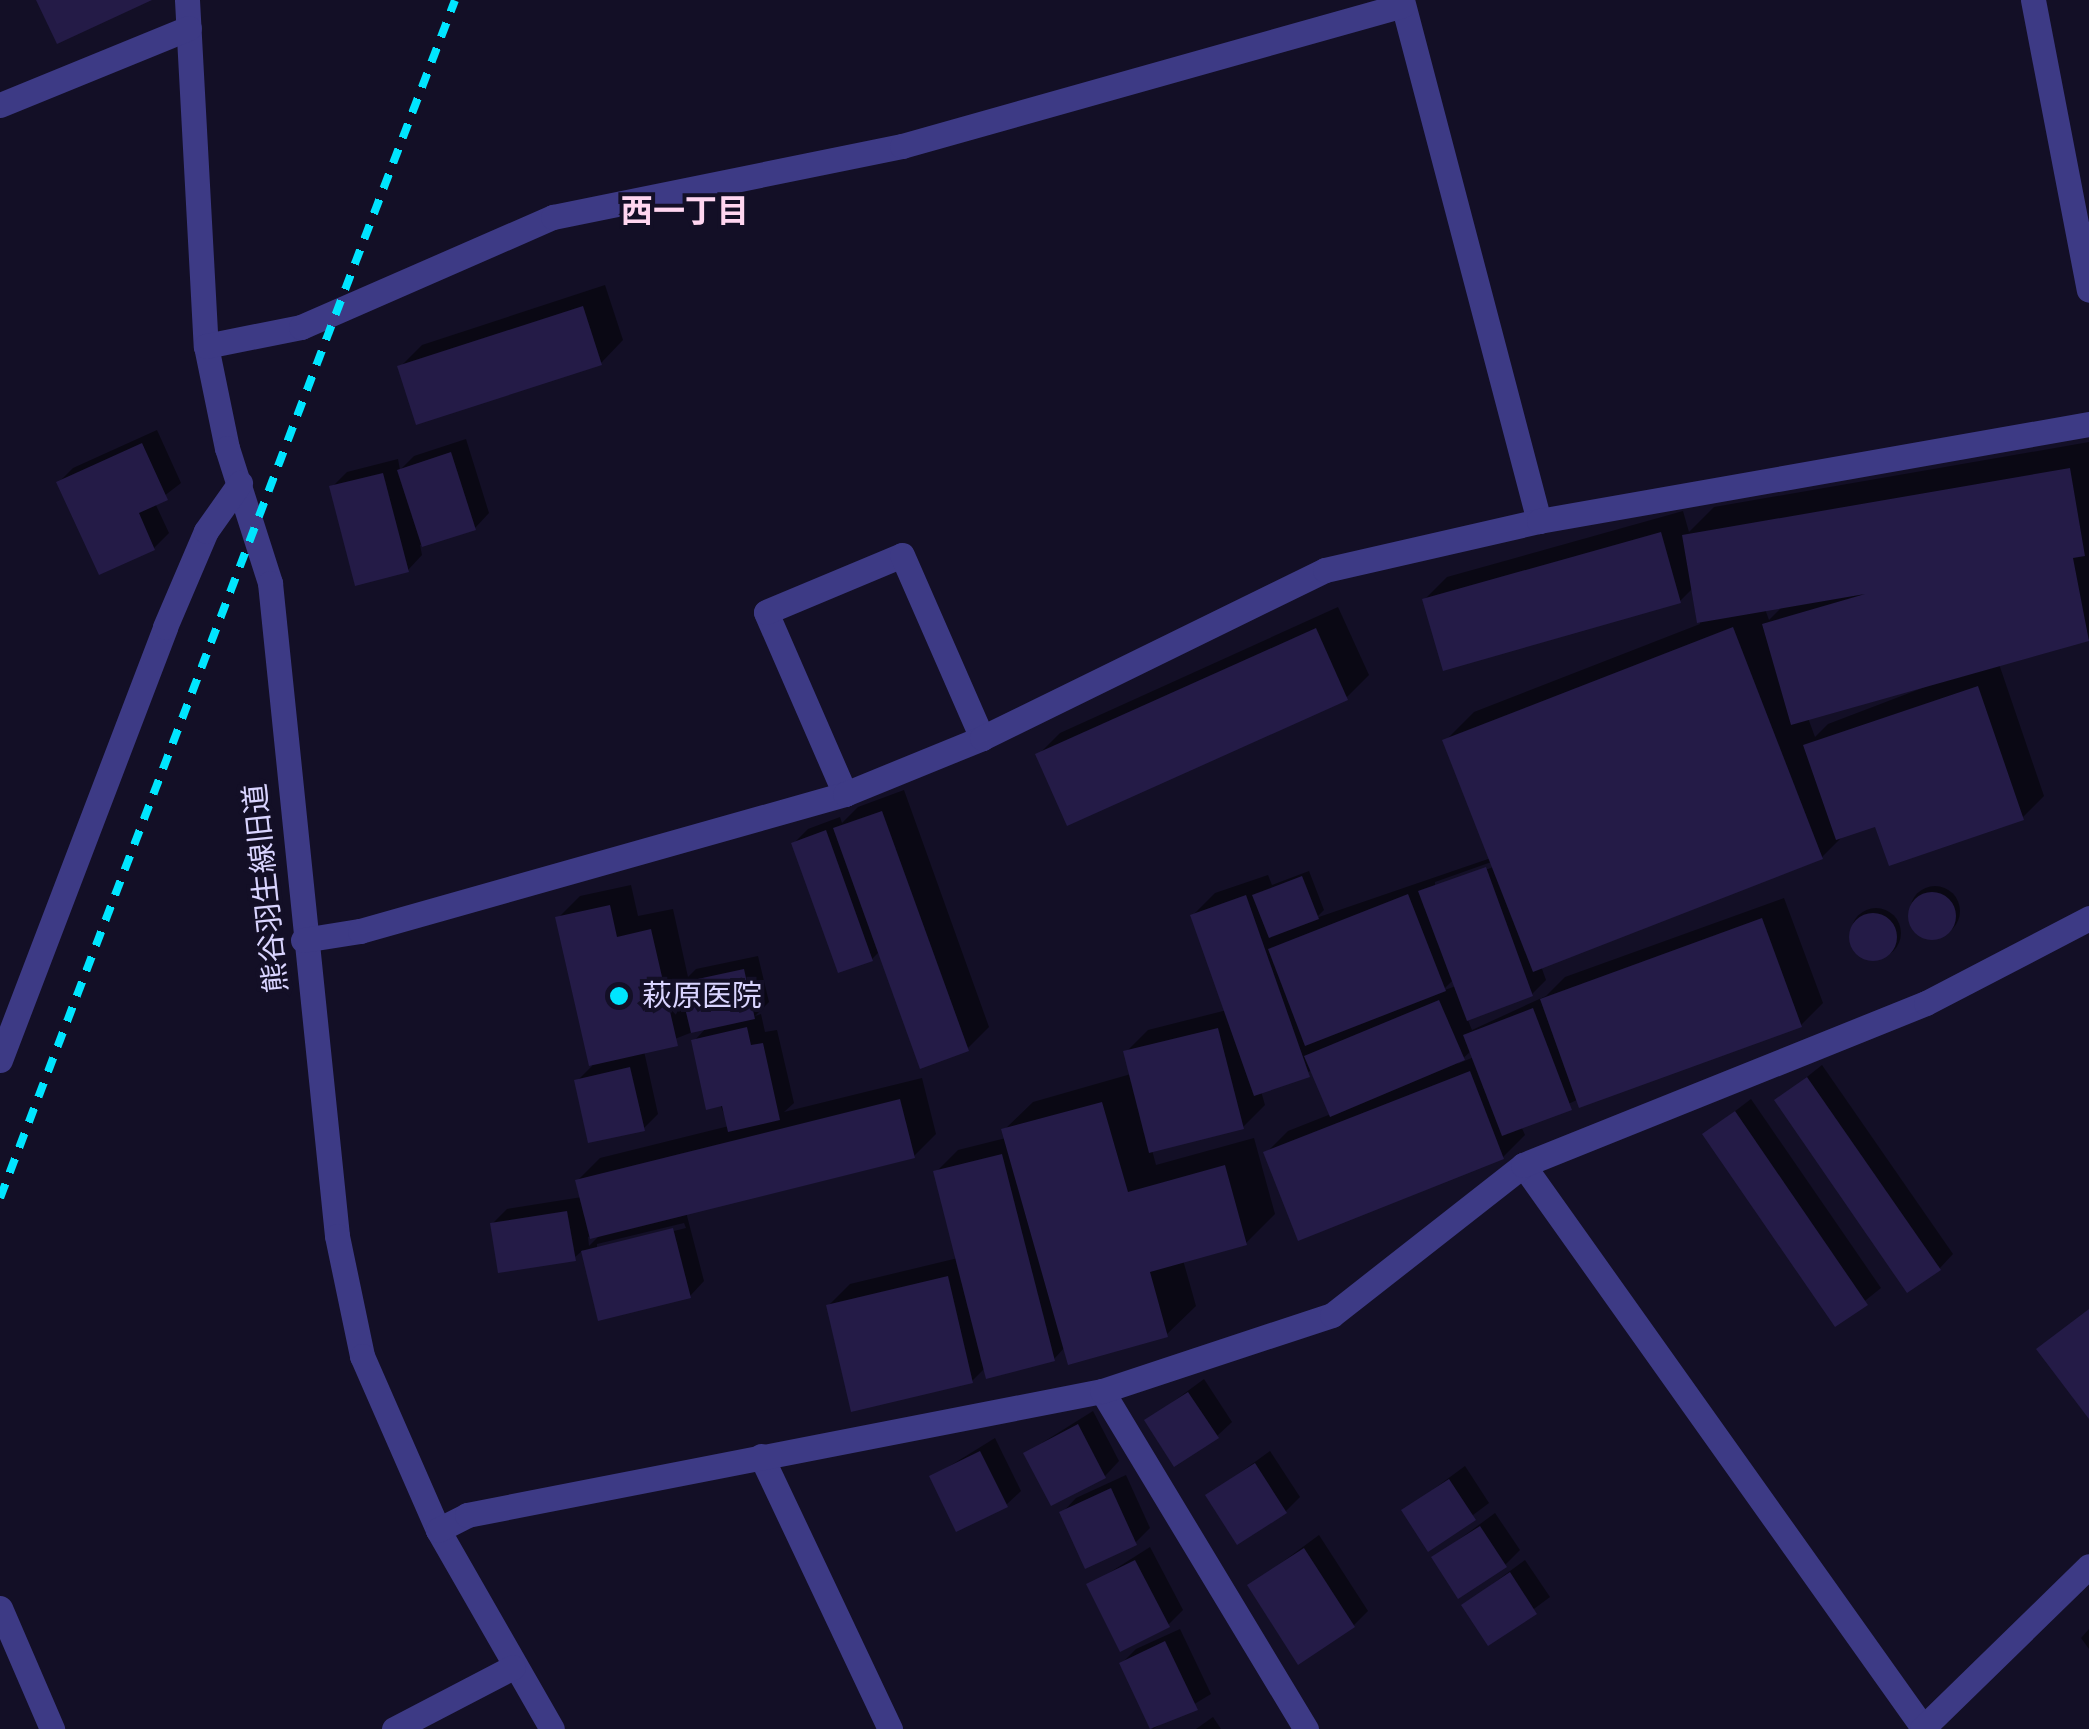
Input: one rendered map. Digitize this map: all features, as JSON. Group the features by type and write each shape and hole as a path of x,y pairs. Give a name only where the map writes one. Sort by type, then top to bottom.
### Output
{"street":[{"name":"熊谷羽生線旧道","path":"188,0 206,346 277,628 304,940 337,1236 362,1356 438,1530 513,1668 552,1729"},
{"path":"2033,0 2089,290"},
{"path":"206,346 301,327 553,217 902,146 1403,2 1539,520"},
{"path":"0,106 189,28"},
{"path":"304,940 360,932 846,794 982,738 1326,570 1539,520 2089,424"},
{"path":"0,1060 172,611 206,531 240,483"},
{"path":"846,794 766,612 902,555 982,738"},
{"path":"438,1530 467,1515 1102,1390 1332,1315 1522,1165 1926,1003 2089,918"},
{"path":"1522,1165 1923,1729 2089,1566"},
{"path":"1102,1390 1306,1729"},
{"path":"761,1456 890,1729"},
{"path":"0,1608 52,1729"},
{"path":"394,1729 513,1668"}],"building":[{"path":"36,0 152,0 57,44"},
{"path":"583,306 602,365 416,425 397,366"},
{"path":"142,443 168,500 139,513 155,550 99,575 56,482"},
{"path":"451,452 476,530 422,547 397,470"},
{"path":"2070,468 2085,556 2073,558 2089,641 1791,725 1762,624 1865,594 1697,623 1682,535"},
{"path":"383,473 409,572 355,586 329,486"},
{"path":"1661,532 1681,603 1443,671 1422,599"},
{"path":"1733,627 1823,859 1533,972 1442,740"},
{"path":"1316,628 1348,700 1067,826 1035,754"},
{"path":"1978,686 2024,820 1889,866 1875,827 1836,840 1803,745"},
{"path":"882,811 969,1051 920,1069 833,828"},
{"path":"826,830 873,961 838,973 791,843"},
{"path":"1486,867 1533,996 1467,1021 1418,891"},
{"path":"1302,876 1319,919 1269,938 1252,895"},
{"path":"1932,892 1949,899 1956,916 1949,933 1932,940 1915,933 1908,916 1915,899"},
{"path":"1408,894 1446,991 1305,1046 1268,949"},
{"path":"1246,895 1310,1077 1254,1096 1190,915"},
{"path":"610,905 617,937 651,929 678,1046 589,1066 555,917"},
{"path":"1873,913 1890,920 1897,937 1890,954 1873,961 1856,954 1849,937 1856,920"},
{"path":"1762,918 1802,1027 1579,1108 1540,999"},
{"path":"744,969 755,1019 691,1033 679,983"},
{"path":"1439,1000 1465,1060 1330,1117 1304,1056"},
{"path":"1533,1008 1572,1110 1502,1136 1463,1035"},
{"path":"747,1027 751,1045 763,1043 780,1120 728,1132 722,1106 706,1110 691,1040"},
{"path":"1218,1028 1244,1129 1149,1153 1123,1051"},
{"path":"630,1067 645,1131 588,1143 574,1080"},
{"path":"1470,1071 1504,1159 1298,1241 1263,1152"},
{"path":"1807,1077 1941,1270 1907,1293 1774,1100"},
{"path":"900,1099 915,1158 590,1239 575,1180"},
{"path":"1102,1102 1128,1192 1225,1165 1247,1245 1150,1272 1168,1337 1068,1365 1001,1129"},
{"path":"1735,1111 1868,1305 1835,1327 1702,1134"},
{"path":"1002,1154 1055,1361 986,1379 933,1171"},
{"path":"567,1211 576,1261 498,1273 490,1223"},
{"path":"673,1228 691,1298 598,1321 581,1251"},
{"path":"948,1276 973,1383 851,1412 826,1305"},
{"path":"2089,1309 2089,1419 2036,1349"},
{"path":"1188,1392 1219,1438 1174,1467 1144,1420"},
{"path":"1078,1424 1106,1478 1051,1506 1023,1453"},
{"path":"980,1451 1008,1507 956,1532 929,1476"},
{"path":"1255,1463 1287,1513 1237,1545 1205,1495"},
{"path":"1449,1479 1476,1520 1428,1552 1401,1510"},
{"path":"1111,1488 1137,1545 1085,1569 1059,1512"},
{"path":"1480,1526 1507,1567 1458,1599 1431,1557"},
{"path":"1304,1548 1355,1627 1298,1665 1247,1585"},
{"path":"1135,1560 1170,1627 1120,1652 1086,1584"},
{"path":"1510,1572 1537,1614 1488,1646 1461,1605"},
{"path":"1165,1641 1198,1710 1150,1729 1119,1663"}],"railway":[{"path":"0,1198 455,0"}],"place":[{"name":"萩原医院","path":"619,996"}],"district":[{"name":"西一丁目","path":"685,212"}]}
